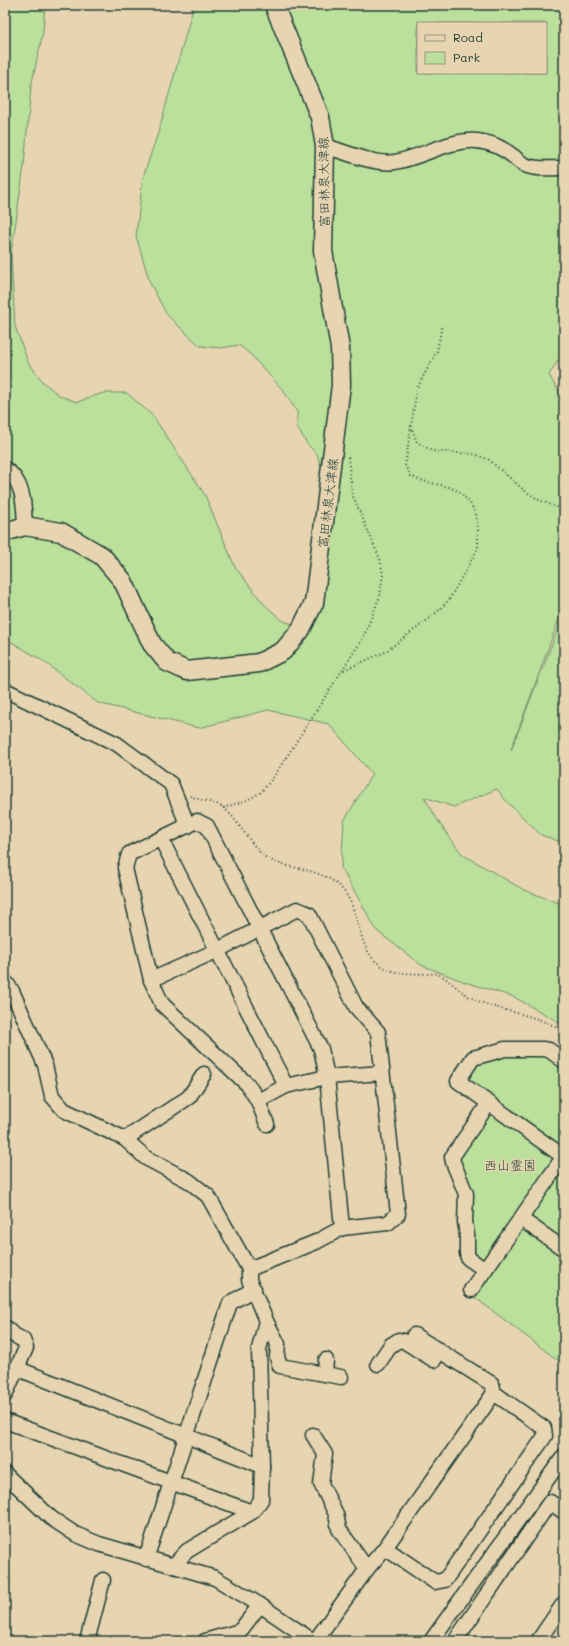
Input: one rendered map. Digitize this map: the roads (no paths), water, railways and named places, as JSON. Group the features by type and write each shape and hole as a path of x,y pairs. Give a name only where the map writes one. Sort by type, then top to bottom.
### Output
{"main road":[{"name":"富田林泉大津線","path":"5,532 25,526 61,532 102,556 123,581 152,644 167,662 187,671 258,663 283,651 300,631 314,603 341,385 340,348 323,251 325,146 320,117 274,5"}],"street":[{"path":"325,146 377,162 394,162 413,158 455,143 474,141 491,143 503,149 524,165 534,168 564,168"},
{"path":"5,469 21,488 25,526"},
{"path":"5,690 117,744 171,784 188,826"},
{"path":"267,1124 258,1101 248,1085 162,1004 151,980 126,868 129,854 197,821 207,826 321,1049 327,1077 342,1228"},
{"path":"160,839 286,1086"},
{"path":"151,980 216,951 297,909 309,914 356,1007 378,1032 398,1214 388,1223 342,1228 316,1242 249,1269"},
{"path":"5,980 12,991 46,1065 52,1096 64,1110 125,1139 146,1158 189,1181 208,1196 249,1269 249,1280 266,1321 278,1344 277,1357 280,1366 341,1377"},
{"path":"471,1290 564,1157 458,1081 473,1058 505,1049 549,1050 564,1061"},
{"path":"258,1101 286,1086 327,1077 382,1073"},
{"path":"125,1139 189,1098 204,1074"},
{"path":"485,1270 468,1258 465,1222 466,1194 452,1157 489,1103"},
{"path":"521,1219 564,1249"},
{"path":"146,1559 230,1303 254,1289"},
{"path":"174,1565 187,1551 252,1512 261,1500 262,1466 259,1349 266,1321"},
{"path":"5,1327 12,1334 23,1340 26,1348 6,1390"},
{"path":"385,1548 435,1582 445,1580 545,1436 544,1428 494,1393 492,1384 414,1335"},
{"path":"378,1364 391,1345 399,1340 404,1341 434,1360 439,1350"},
{"path":"325,1374 326,1360"},
{"path":"16,1368 262,1466"},
{"path":"5,1474 51,1518 75,1534 99,1544 146,1559 174,1565 215,1578 260,1605 314,1641 367,1569 385,1548 494,1393"},
{"path":"5,1421 252,1512"},
{"path":"313,1435 325,1454 321,1484 336,1514 339,1529 367,1569"},
{"path":"431,1641 564,1456"},
{"path":"455,1641 550,1502 564,1512"},
{"path":"90,1640 103,1580"},
{"path":"538,1641 564,1603"},
{"path":"205,1641 240,1631 260,1605"}],"park label":[{"name":"西山霊園","path":"510,1164"}]}
